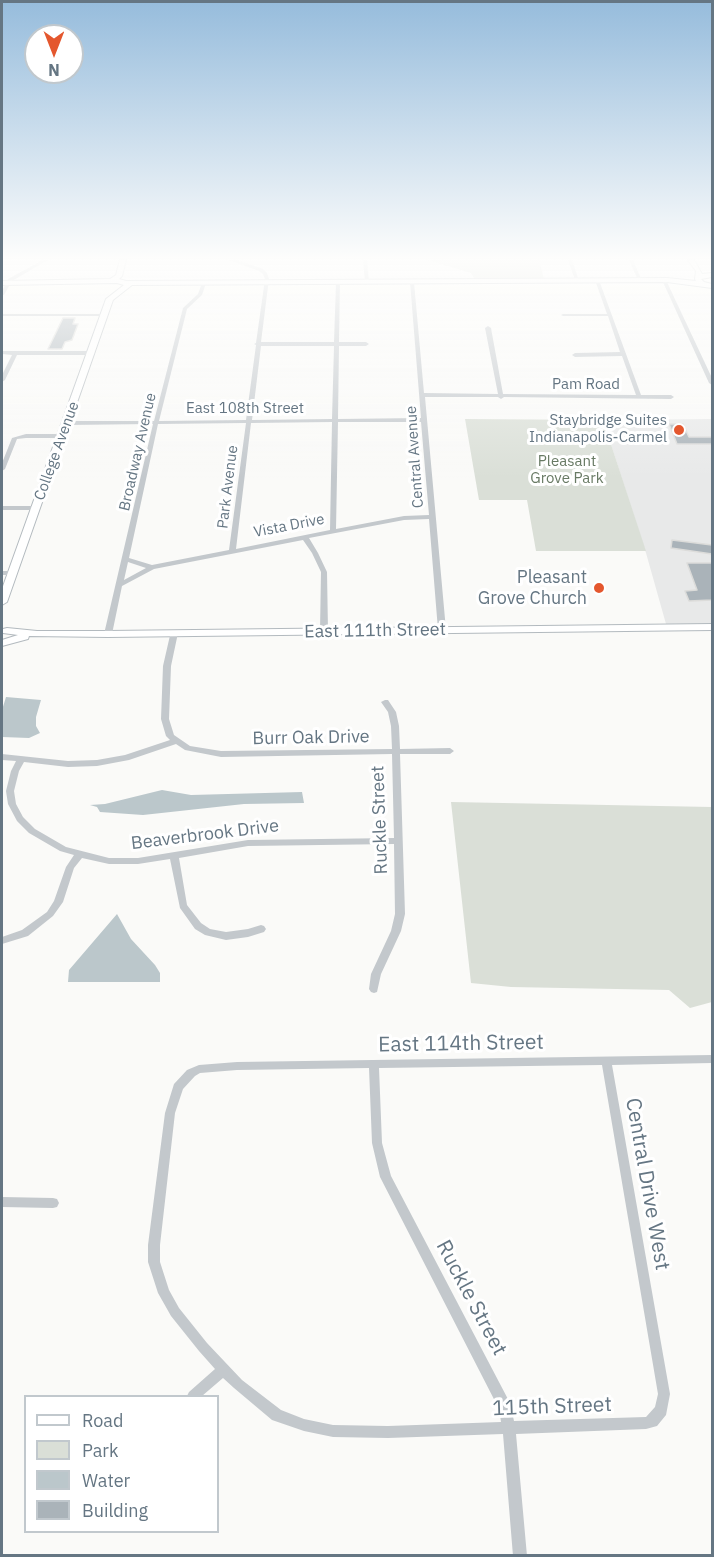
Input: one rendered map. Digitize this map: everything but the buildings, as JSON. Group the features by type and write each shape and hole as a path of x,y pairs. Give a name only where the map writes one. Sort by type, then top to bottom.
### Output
{"main road":[{"name":"College Avenue","path":"2,602 99,333"},
{"name":"East 111th Street","path":"3,628 37,634 108,634 712,627"},
{"path":"2,643 8,637 3,628"},
{"name":"East 111th Street","path":"2,643 37,634"}],"street":[{"name":"Broadway Avenue","path":"108,634 179,333"},
{"name":"Park Avenue","path":"232,551 259,333"},
{"path":"333,531 336,333"},
{"name":"Central Avenue","path":"416,333 442,630"},
{"path":"489,333 501,397"},
{"path":"615,333 639,397"},
{"path":"690,333 712,383"},
{"path":"258,344 366,344"},
{"path":"2,353 92,353"},
{"path":"2,380 15,353"},
{"path":"575,355 623,354"},
{"name":"Pam Road","path":"422,396 671,397"},
{"name":"East 108th Street","path":"67,423 423,420"},
{"path":"2,469 15,438 61,436"},
{"path":"2,508 36,508"},
{"name":"Vista Drive","path":"119,585 152,567 409,517 431,517"},
{"path":"305,537 323,568 324,631"},
{"name":"Vista Drive","path":"125,559 152,567"},
{"path":"2,573 12,573"},
{"path":"2,757 68,764 97,763 126,758 175,741 167,731 165,719 167,666 174,633"},
{"name":"Ruckle Street","path":"374,989 376,974 398,925 400,889 394,718 385,702"},
{"name":"Burr Oak Drive","path":"175,741 197,752 215,754 450,751"},
{"name":"Beaverbrook Drive","path":"21,759 10,790 12,804 20,819 47,840 79,855 126,861 256,843 397,841"},
{"path":"2,941 25,933 50,914 58,902 70,867 79,855"},
{"path":"174,856 183,906 198,926 208,932 226,936 261,929"},
{"name":"East 114th Street","path":"209,1067 712,1059"},
{"name":"Central Drive West","path":"606,1061 649,1313"},
{"name":"Ruckle Street","path":"374,1064 376,1143 386,1177 505,1408 509,1428 520,1556"},
{"name":"115th Street","path":"209,1067 191,1073 182,1081 174,1094 154,1262 164,1293 175,1312 203,1347 258,1401 277,1415 304,1425 340,1431 388,1432 646,1423 652,1421 661,1410 664,1394 649,1313"},
{"path":"2,1202 53,1203"},
{"path":"194,1395 224,1369"}],"shaded area":[{"path":"712,419 712,624 666,624 646,553 603,420"}],"green space":[{"name":"Pleasant Grove Park","path":"465,419 603,420 646,551 536,551 527,500 479,500"},
{"path":"451,802 712,807 712,1002 690,1008 669,990 511,987 471,983"}],"water":[{"path":"6,697 41,700 36,717 36,726 40,733 29,738 2,737 2,710"},
{"path":"162,790 191,795 302,792 304,803 244,804 143,815 100,812 97,807 90,805 105,804"},
{"path":"117,914 131,939 155,965 160,973 160,982 68,982 69,970"}],"place":[{"name":"Staybridge Suites Indianapolis-Carmel","path":"679,430"},
{"name":"Pleasant Grove Church","path":"599,588"}]}
